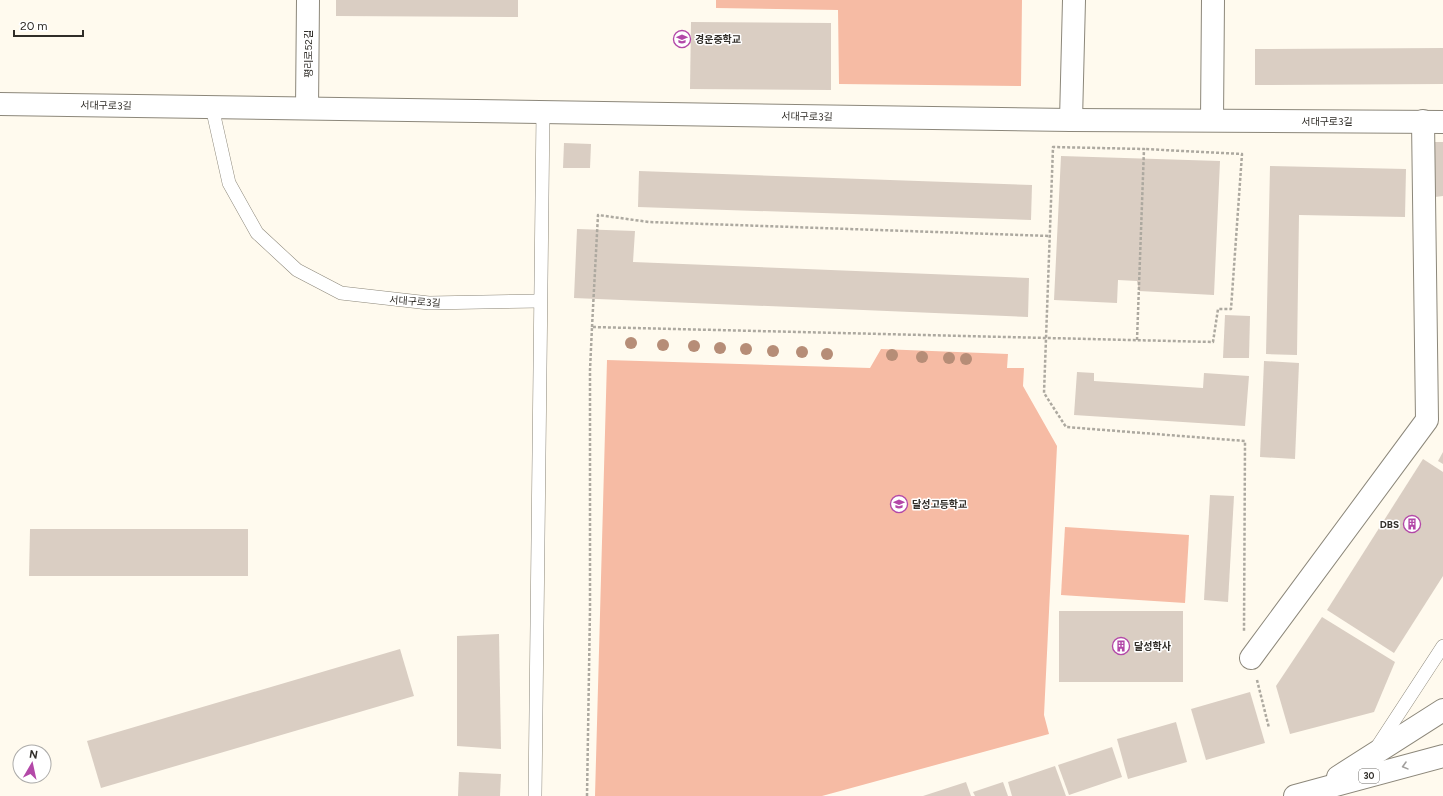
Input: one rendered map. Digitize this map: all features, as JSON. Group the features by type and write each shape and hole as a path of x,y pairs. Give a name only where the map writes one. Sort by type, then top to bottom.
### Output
{"street":[{"name":"평리로52길","path":"308,0 308,108"},
{"path":"1071,120 1074,0"},
{"path":"1212,120 1213,0"},
{"name":"서대구로3길","path":"0,104 1071,120 1433,122"},
{"path":"1251,658 1427,420 1433,122"},
{"path":"1320,789 1443,710"},
{"name":"30","path":"1295,796 1443,756"}],"lane":[{"name":"서대구로3길","path":"212,107 230,183 257,232 297,270 341,293 429,303 540,301"},
{"path":"535,796 543,112"},
{"path":"1372,755 1443,646"}],"path":[{"path":"592,327 1047,338 1137,340 1214,342 1218,309 1231,309 1242,154 1144,149 1053,147 1047,338 1044,393 1066,427 1245,441 1243,627 1269,728"},
{"path":"1137,340 1144,149"},
{"path":"587,796 590,609 590,370 598,215 648,222 1050,236"}],"shaded area":[{"path":"716,0 1022,0 1021,86 839,84 838,10 716,8"},
{"path":"881,349 1008,354 1007,368 1024,368 1023,386 1057,446 1044,715 1049,734 822,796 595,796 607,360 870,368"},
{"path":"1065,527 1189,535 1185,603 1061,595"}],"building":[{"path":"336,0 518,0 518,17 336,16"},
{"path":"691,22 831,23 831,90 690,89"},
{"path":"1443,48 1443,84 1255,85 1255,49"},
{"path":"1434,142 1443,142 1443,196 1435,197"},
{"path":"564,143 591,144 590,168 563,168"},
{"path":"1061,156 1220,161 1214,295 1139,291 1137,281 1118,280 1117,303 1054,300"},
{"path":"1270,166 1406,169 1405,217 1299,215 1297,355 1266,354"},
{"path":"639,171 1032,185 1031,220 638,207"},
{"path":"577,229 635,231 633,262 1029,278 1028,317 574,298"},
{"path":"1225,315 1250,316 1249,358 1223,358"},
{"path":"1264,361 1299,363 1295,459 1260,457"},
{"path":"1077,372 1094,373 1094,381 1203,388 1204,373 1249,376 1245,426 1074,415"},
{"path":"1443,452 1443,464 1438,461"},
{"name":"DBS","path":"1423,459 1443,472 1443,576 1394,653 1327,610"},
{"path":"1210,495 1234,496 1228,602 1204,600"},
{"path":"30,529 248,529 248,576 29,576"},
{"name":"달성학사","path":"1059,611 1183,611 1183,682 1059,682"},
{"path":"1322,617 1395,662 1374,712 1290,734 1276,686"},
{"path":"499,634 501,749 457,746 457,636"},
{"path":"400,649 414,696 101,788 87,741"},
{"path":"1250,692 1265,743 1206,760 1191,709"},
{"path":"1176,722 1187,762 1128,779 1117,739"},
{"path":"1112,747 1122,777 1069,795 1058,765"},
{"path":"1055,766 1066,796 1012,796 1008,782"},
{"path":"459,772 501,774 500,796 458,796"},
{"path":"966,782 971,796 923,796"},
{"path":"1003,782 1008,796 975,796 973,792"}],"place":[{"name":"경운중학교","path":"682,39"},
{"name":"달성고등학교","path":"899,504"},
{"name":"DBS","path":"1412,524"},
{"name":"달성학사","path":"1121,646"}]}
